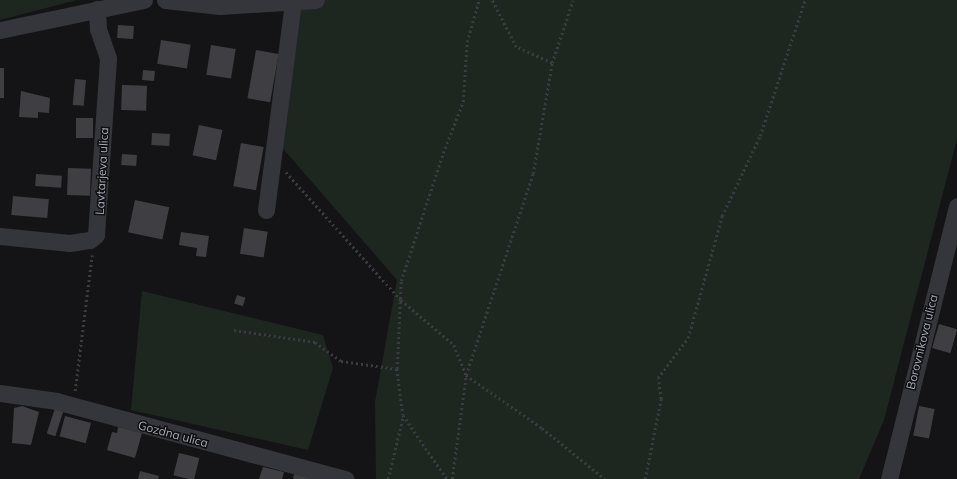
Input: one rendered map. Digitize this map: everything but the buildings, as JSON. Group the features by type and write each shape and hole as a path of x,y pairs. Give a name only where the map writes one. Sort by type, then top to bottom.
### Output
{"street":[{"path":"0,30 144,0"},
{"path":"165,0 220,6 293,3 316,0"},
{"path":"266,210 274,158 293,3"},
{"name":"Lavtarjeva ulica","path":"94,237 100,220 108,58 98,29 97,9"},
{"name":"Borovnikova ulica","path":"889,479 957,206"},
{"path":"0,236 70,243 94,237"},
{"name":"Gozdna ulica","path":"0,394 73,406 346,479"}],"path":[{"path":"388,479 403,415 397,369 396,336 401,300 401,282 443,153 463,102 467,42 479,0"},
{"path":"492,0 516,47 552,63"},
{"path":"452,479 466,375 533,174 552,63 573,0"},
{"path":"645,479 661,400 658,378 688,338 722,216 760,136 805,0"},
{"path":"274,158 401,300 454,345 466,375 542,428 605,479"},
{"path":"73,406 94,237"},
{"path":"234,330 316,342 341,361 397,369"},
{"path":"403,415 447,479"}],"shaded area":[{"path":"0,0 77,0 0,20"},
{"path":"295,0 957,0 957,139 884,420 859,479 376,479 375,402 397,280 279,144"},
{"path":"142,291 323,335 333,368 308,450 131,410"}]}
